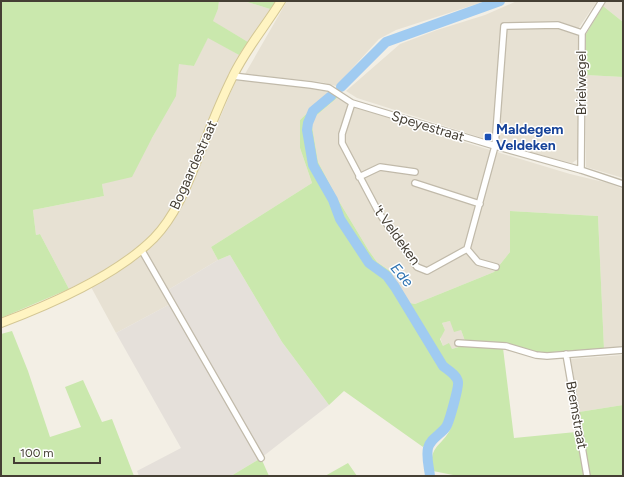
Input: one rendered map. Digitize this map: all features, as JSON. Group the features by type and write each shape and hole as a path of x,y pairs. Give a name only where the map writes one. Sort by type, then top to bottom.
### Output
{"street":[{"name":"Bogaardestraat","path":"1,323 29,313 84,286 125,262 159,232 182,198 214,118 233,76 253,42 281,1"},
{"name":"Brielwegel","path":"580,170 582,33 602,1"},
{"path":"496,267 478,262 467,249 495,146 504,26 558,25 582,33"},
{"name":"Speyestraat","path":"233,76 328,88 352,103 623,184"},
{"name":"'t Veldeken","path":"352,103 342,134 342,143 379,213 417,267 427,271 467,249"},
{"path":"359,176 380,167 415,172"},
{"path":"415,183 480,204"},
{"path":"141,249 261,458"},
{"path":"458,343 506,346 536,355 546,356 623,350"},
{"name":"Bremstraat","path":"566,354 587,476"}],"shaded area":[{"path":"219,1 244,1 270,9 248,42 212,21 218,9"},
{"path":"287,1 486,1 396,30 379,39 336,86 321,82 245,74"},
{"path":"517,1 597,1 578,29 578,159 572,163 520,150 357,98 346,91 400,44 437,30 485,15"},
{"path":"607,1 623,1 623,22 603,6"},
{"path":"208,37 241,56 209,118 175,200 164,219 154,232 125,258 69,289 40,234 36,235 33,210 104,196 102,184 152,138 175,96 179,63 194,66"},
{"path":"585,75 623,77 623,178 586,167"},
{"path":"236,80 304,87 329,92 300,120 300,148 312,183 211,247 218,260 168,290 174,302 116,333 91,287 141,256 169,226 191,186"},
{"path":"338,97 355,107 467,143 570,174 608,183 623,189 623,347 604,349 598,216 510,211 510,252 494,272 415,304 410,303 390,271 377,262 369,251 337,198 318,162 311,120"},
{"path":"230,255 282,342 329,405 261,458 231,476 139,476 137,471 181,448 116,333 174,302 168,290 218,260"},
{"path":"450,321 461,330 465,345 452,349 443,346 440,337 445,330 442,323"},
{"path":"623,355 623,405 579,412 571,359"}],"green space":[{"path":"1,1 219,1 218,9 213,21 248,42 239,55 208,38 194,66 179,64 176,96 132,177 102,184 104,196 33,210 36,235 40,234 69,289 1,318"},
{"path":"244,1 276,1 270,9"},
{"path":"603,6 623,22 623,77 585,75 586,34"},
{"path":"329,92 338,97 311,120 318,162 337,198 369,251 377,262 390,271 410,303 415,304 494,272 510,252 510,211 598,216 604,349 536,353 495,342 465,341 461,330 454,332 450,321 442,323 445,330 440,339 443,346 449,343 452,349 465,345 503,348 514,438 576,432 584,476 458,476 433,471 432,456 452,425 461,388 461,380 457,374 439,357 422,328 417,330 432,355 452,378 455,389 446,424 431,437 423,447 344,391 329,405 282,342 230,255 218,260 211,247 312,183 300,148 300,120"},
{"path":"12,331 28,371 50,437 81,427 65,387 83,380 102,422 112,419 134,476 1,476 1,334"},
{"path":"623,405 623,476 590,476 579,412"},
{"path":"261,458 269,476 231,476"},
{"path":"348,463 357,476 325,476"}],"waterway":[{"name":"Ede","path":"341,87 386,42 500,1"},
{"name":"Ede","path":"331,96 313,111 308,123 307,130 313,165 333,200 340,219 369,263 387,276 443,366 454,375 458,382 446,427 433,439 427,451 430,476"}],"place":[{"name":"Maldegem Veldeken","path":"488,137"}]}
